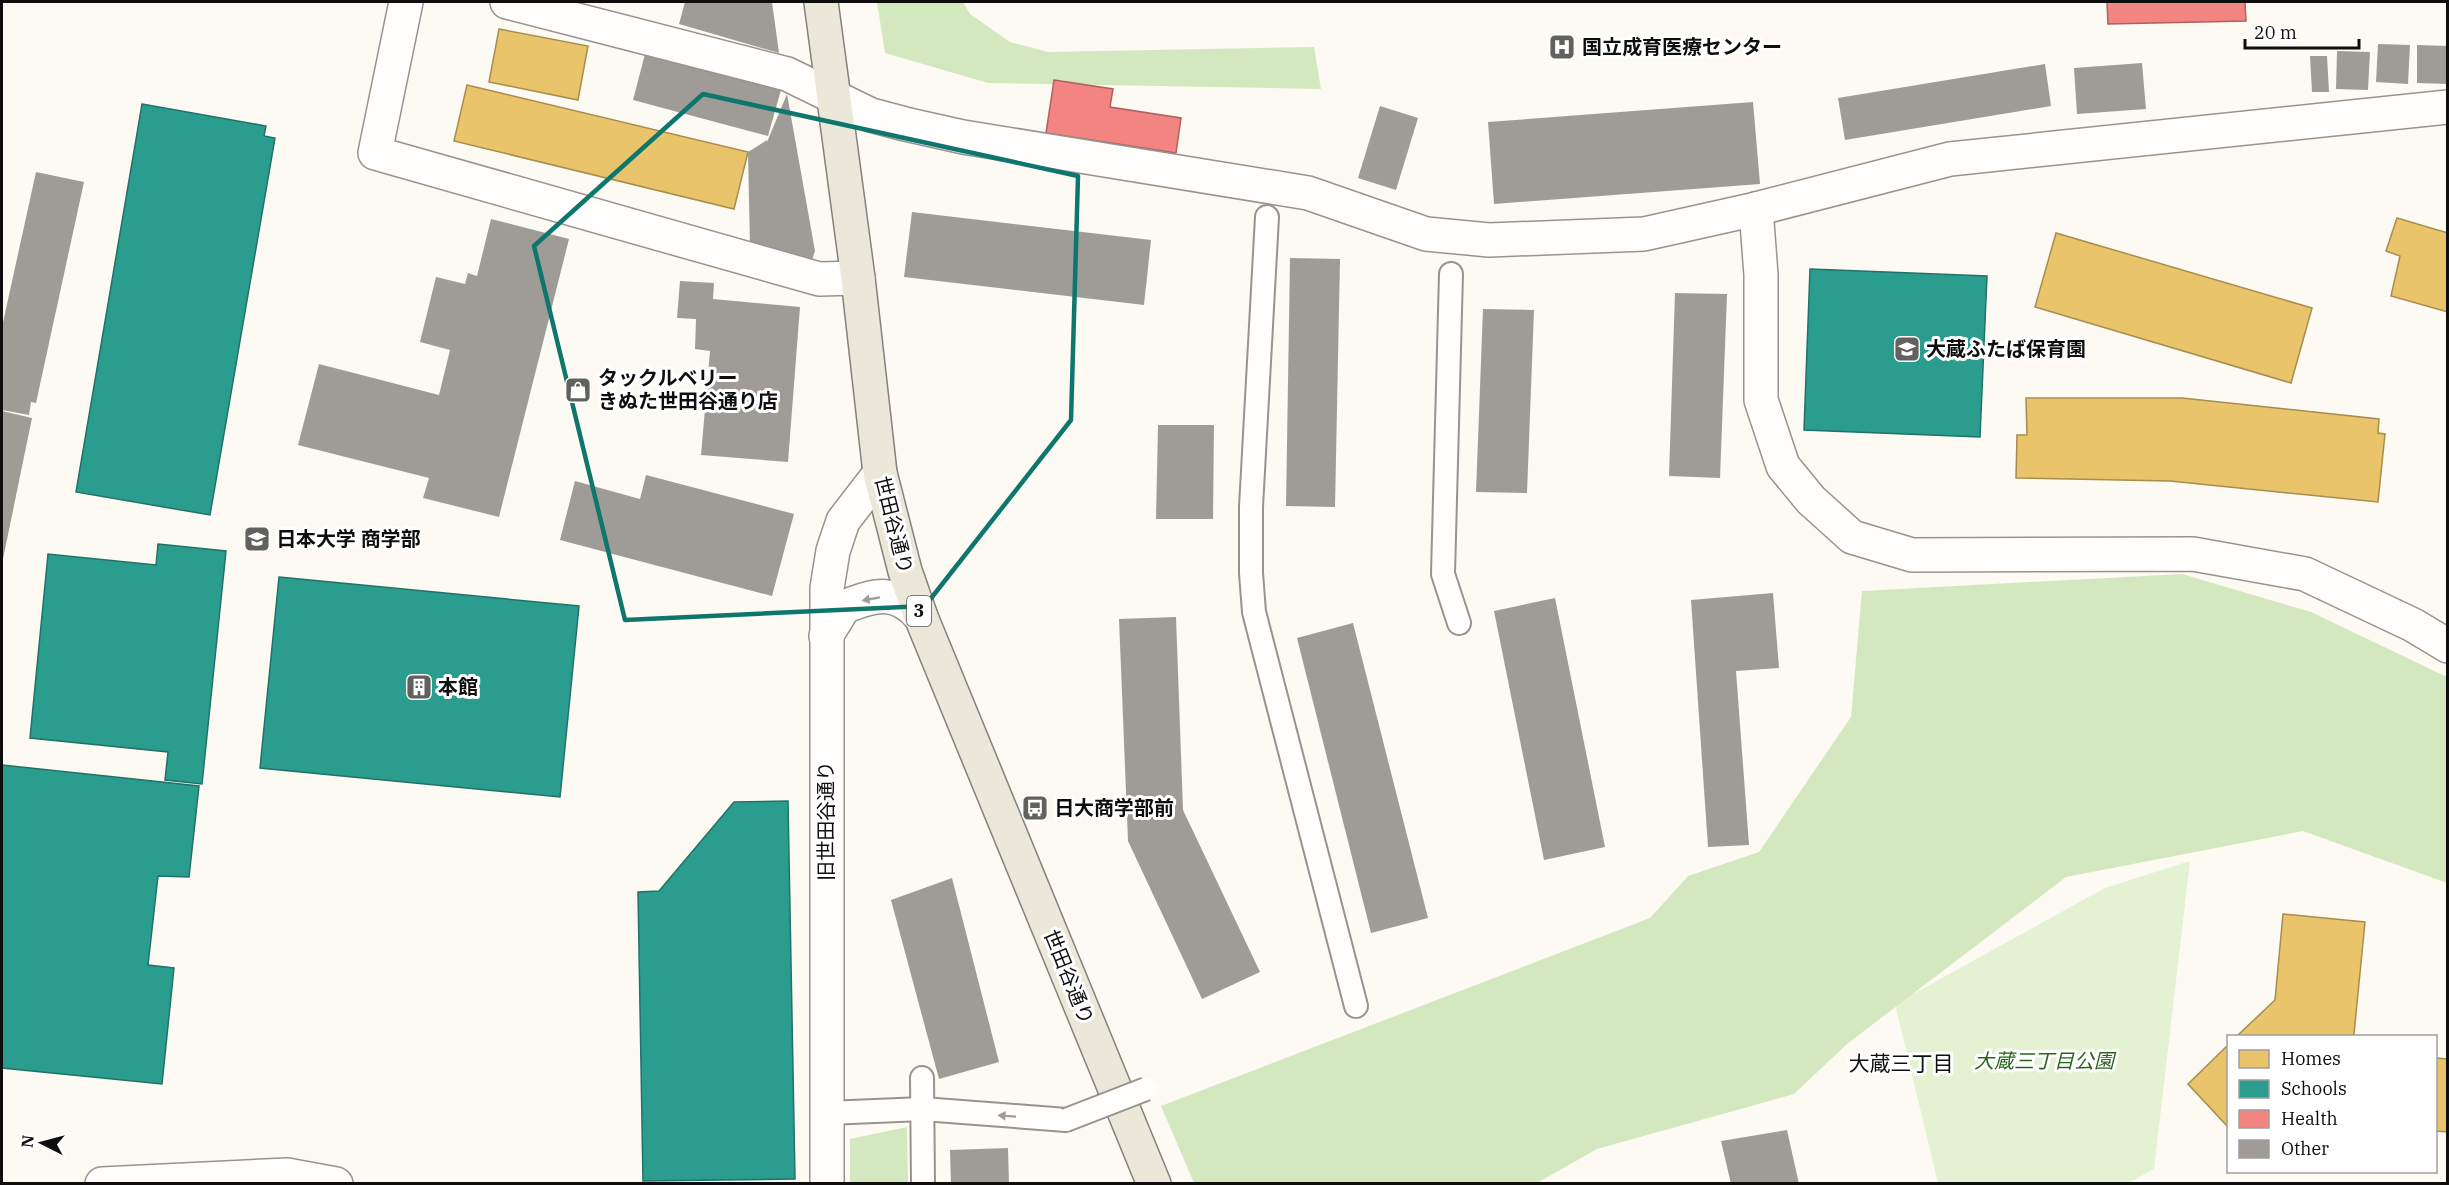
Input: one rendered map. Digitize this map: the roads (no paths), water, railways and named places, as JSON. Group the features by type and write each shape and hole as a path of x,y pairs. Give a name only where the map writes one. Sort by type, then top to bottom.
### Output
{"main road":[{"name":"世田谷通り","path":"821,2 858,278 880,473 905,571 921,617 1154,1184"}],"street":[{"path":"406,2 375,153 819,279 858,278"},
{"path":"507,2 788,74 871,115 963,137 1308,193 1426,234 1507,241 1644,234 1756,209 1950,159 2448,107"},
{"path":"1756,209 1761,267 1761,400 1783,466 1811,500 1852,537 1912,555 2193,554 2305,574 2413,625 2448,646"},
{"name":"旧世田谷通り","path":"827,1184 827,588 833,551 843,521 880,473"},
{"path":"826,636 844,608 874,598 895,597 910,604 921,617"},
{"path":"102,1184 287,1175 336,1184"}],"lane":[{"path":"1267,217 1251,507 1251,573 1254,612 1356,1006"},
{"path":"1451,274 1443,574 1459,623"},
{"path":"922,1078 922,1184"},
{"path":"827,1113 923,1109 1066,1120 1146,1089"}],"place":[{"name":"国立成育医療センター","path":"1562,47"},
{"name":"大蔵ふたば保育園","path":"1907,349"},
{"name":"タックルベリー きぬた世田谷通り店","path":"578,390"},
{"name":"日本大学 商学部","path":"257,539"},
{"name":"本館","path":"419,687"},
{"name":"日大商学部前","path":"1035,808"}],"district":[{"name":"大蔵三丁目","path":"1901,1064"}],"park label":[{"name":"大蔵三丁目公園","path":"2044,1061"}]}
